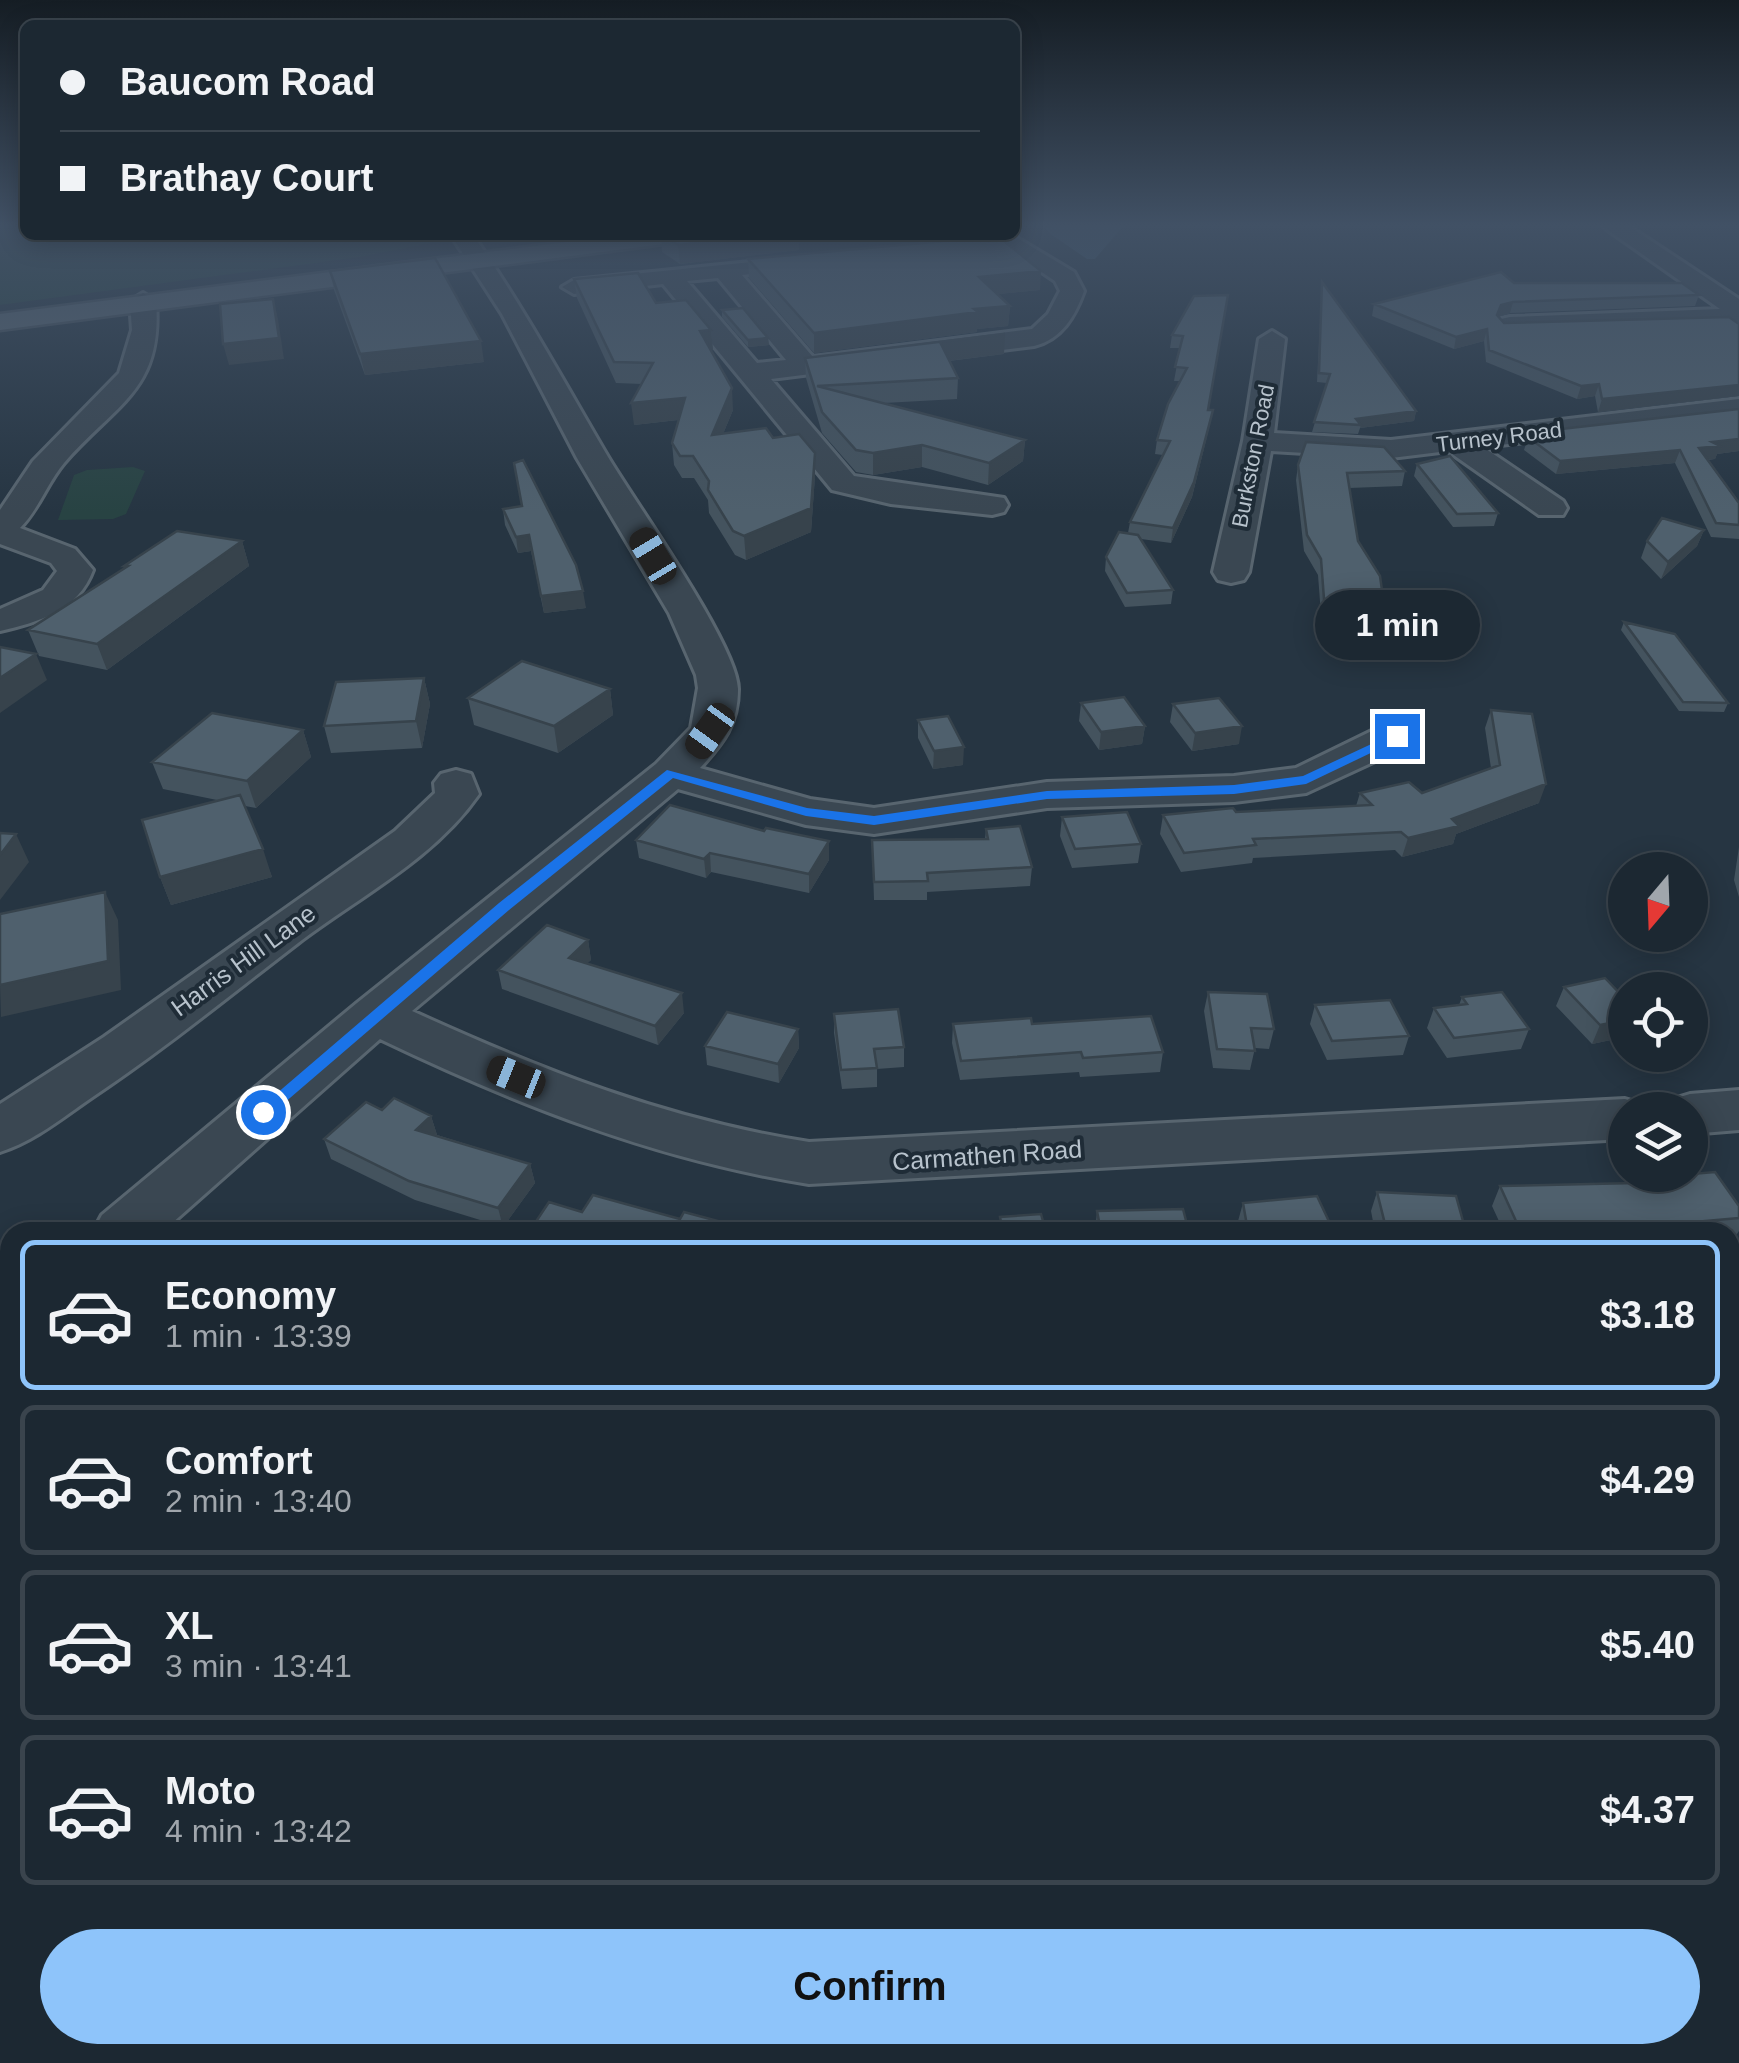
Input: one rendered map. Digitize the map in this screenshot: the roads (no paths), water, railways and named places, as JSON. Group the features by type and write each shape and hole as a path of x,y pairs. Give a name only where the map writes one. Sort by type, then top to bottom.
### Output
{"street":[{"path":"0,620 59,596 73,581 75,570 63,556 0,529 17,514 46,464 66,440 118,396 133,375 144,353 148,329 142,319"},
{"path":"135,1222 375,1014 671,773 710,731 717,703 716,675 687,613 593,458 518,319"},
{"path":"704,319 843,483 891,494 992,505"},
{"path":"766,319 806,366"},
{"path":"748,373 1034,338 1057,319"},
{"path":"1510,325 1619,319"},
{"name":"Burkston Road","path":"1231,572 1258,441 1272,339"},
{"name":"Turney Road","path":"1258,441 1362,450 1457,444 1739,408"},
{"path":"1457,444 1551,508"},
{"path":"671,773 806,812 874,820 1047,795 1234,790 1306,780 1397,736"},
{"name":"Harris Hill Lane","path":"4,1123 421,834 458,794 456,784"},
{"name":"Carmathen Road","path":"375,1014 444,1047 624,1121 692,1144 809,1163 1608,1119"},
{"path":"1708,1113 1739,1110"}]}
